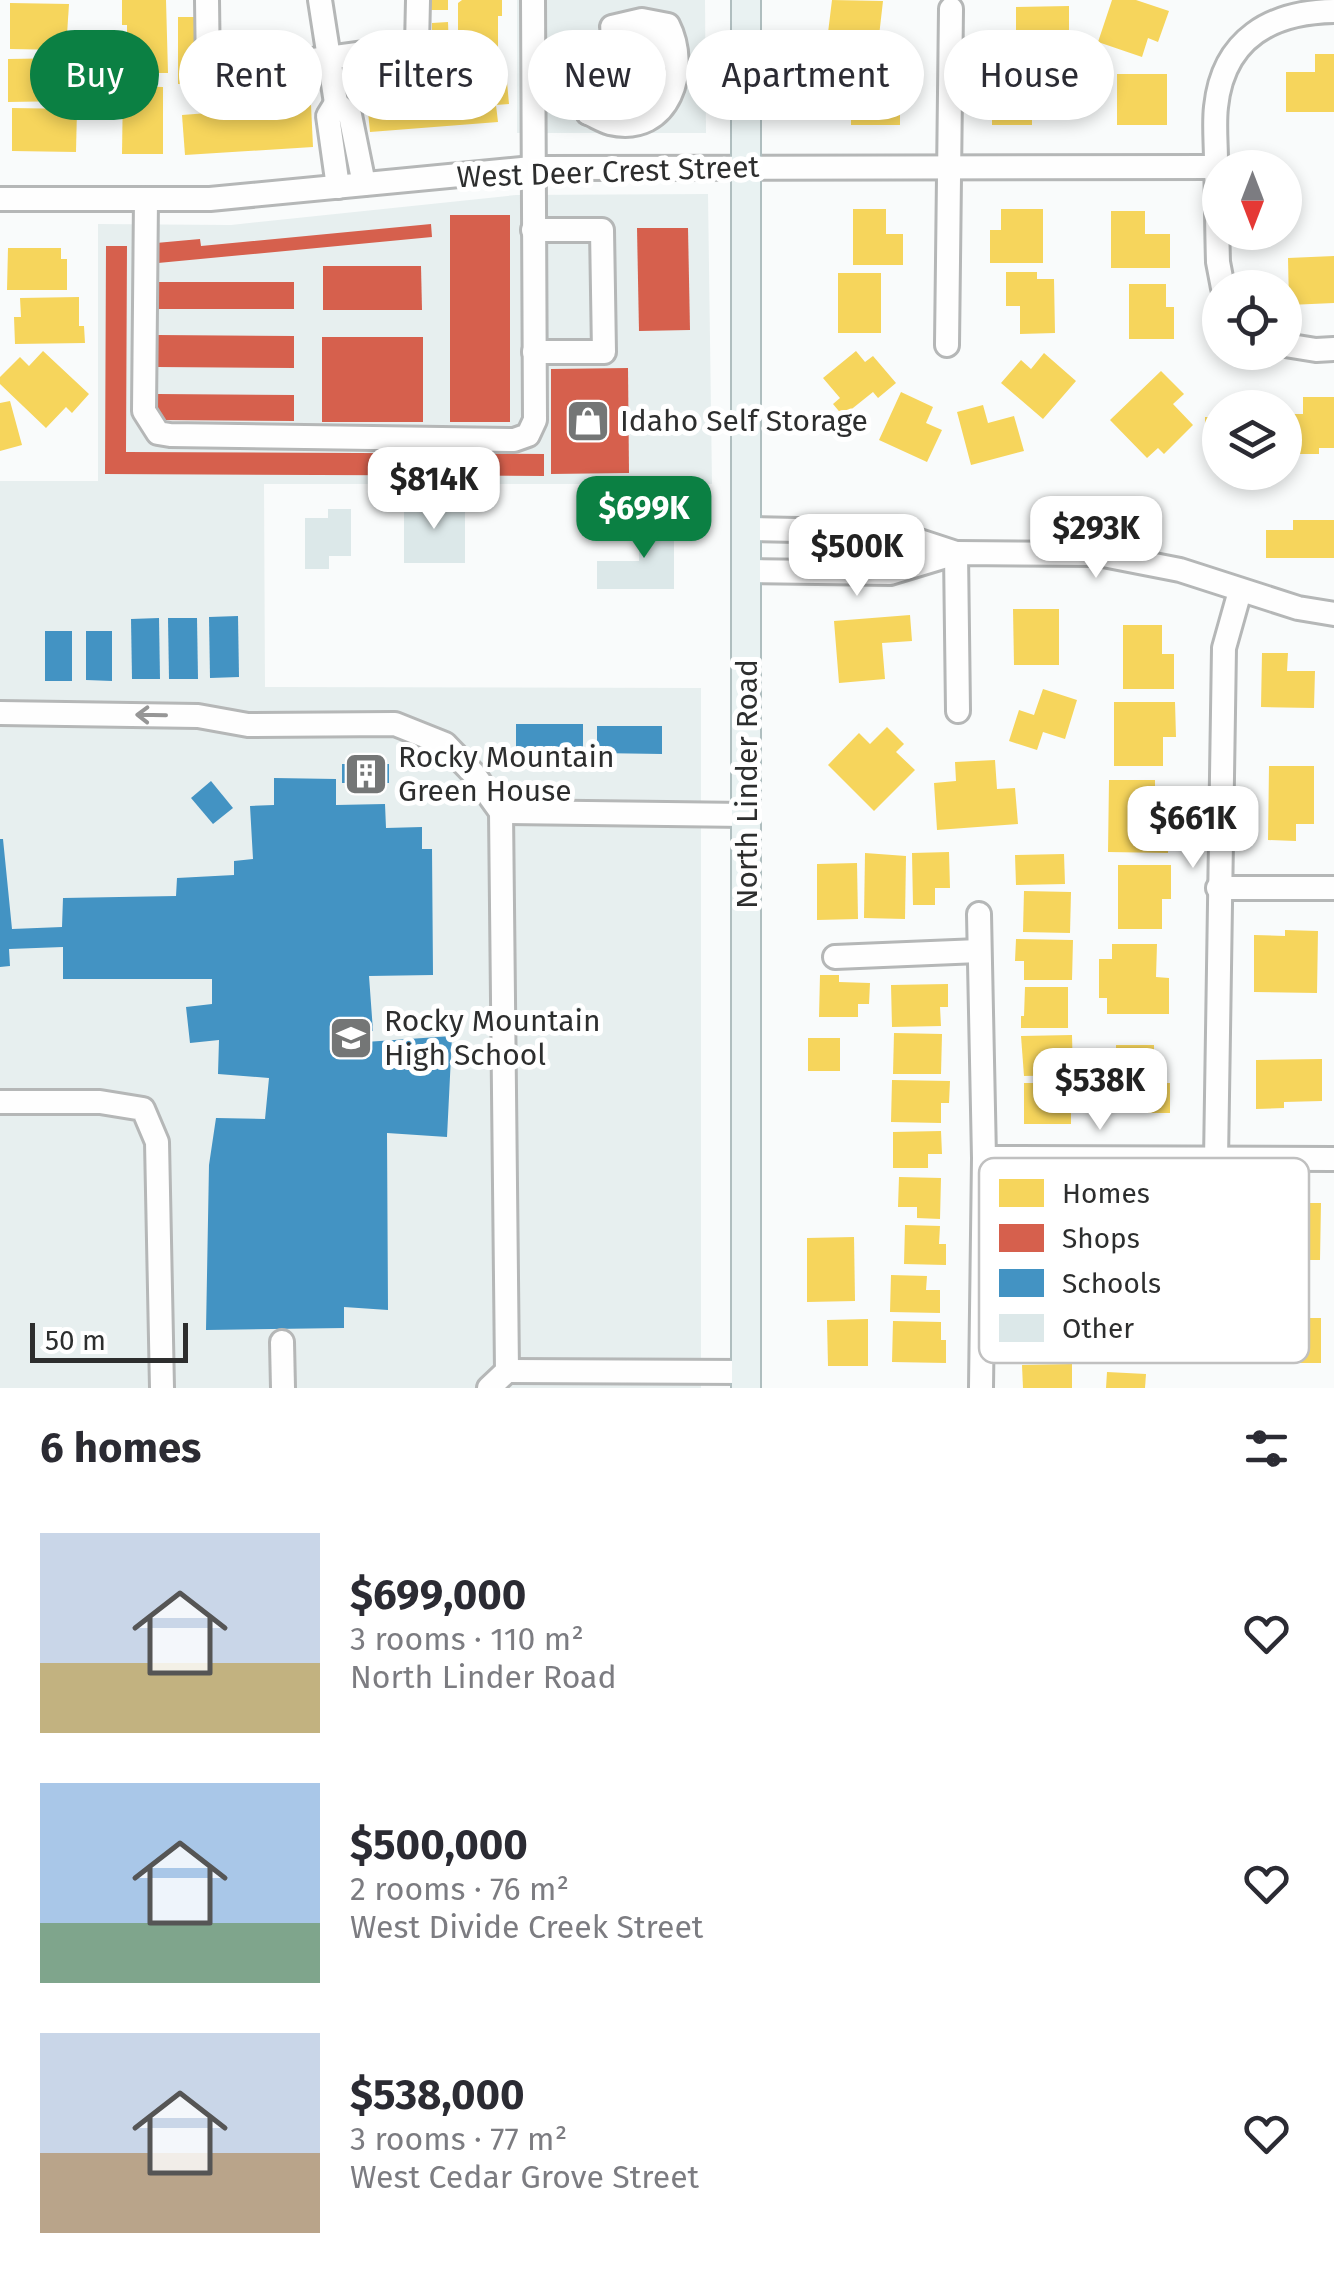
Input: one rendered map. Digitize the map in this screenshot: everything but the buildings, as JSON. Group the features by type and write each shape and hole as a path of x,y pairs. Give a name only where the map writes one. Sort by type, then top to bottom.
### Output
{"main road":[{"name":"North Linder Road","path":"746,0 746,1380"}],"street":[{"path":"207,0 208,74 417,46 418,0"},
{"path":"320,0 336,104 328,116 338,187"},
{"path":"146,198 144,411 158,432 514,440 528,435 535,420 533,0"},
{"path":"947,346 951,8"},
{"path":"1216,150 1216,107 1224,69 1244,39 1276,20 1334,11"},
{"path":"642,20 668,25 675,39 678,77 664,106 648,118 631,123 610,123 588,113 638,86 656,68 654,40 612,28 642,20"},
{"path":"336,104 350,114 364,184"},
{"name":"West Deer Crest Street","path":"0,199 210,198 532,168 1202,167"},
{"path":"533,230 602,230 604,317 604,352 534,352"},
{"path":"1302,348 1334,349"},
{"path":"747,529 892,532 956,553"},
{"path":"956,553 958,710"},
{"path":"747,572 890,573 956,553 1098,554 1180,570 1298,608 1334,614"},
{"path":"1216,1158 1224,648 1240,591"},
{"path":"0,714 198,716 248,725 395,724 445,744 473,773 501,812 507,1371"},
{"path":"501,812 746,814"},
{"path":"1218,888 1334,888"},
{"path":"978,914 984,1158"},
{"path":"835,957 980,951"},
{"path":"0,1102 100,1102 142,1109 157,1142 162,1388"},
{"path":"1309,1159 1334,1159"},
{"path":"282,1342 283,1388"},
{"path":"981,1363 981,1388"},
{"path":"489,1388 507,1371 746,1380"}],"shaded area":[{"path":"517,0 705,0 705,30 686,30 686,120 706,120 706,133 517,133"},
{"name":"Rocky Mountain High School","path":"708,194 712,484 264,484 265,687 701,688 701,1388 0,1388 0,481 98,481 98,224 231,225 516,195"}],"place":[{"name":"Idaho Self Storage","path":"588,421"},
{"name":"Rocky Mountain Green House","path":"366,774"},
{"name":"Rocky Mountain High School","path":"351,1038"}]}
